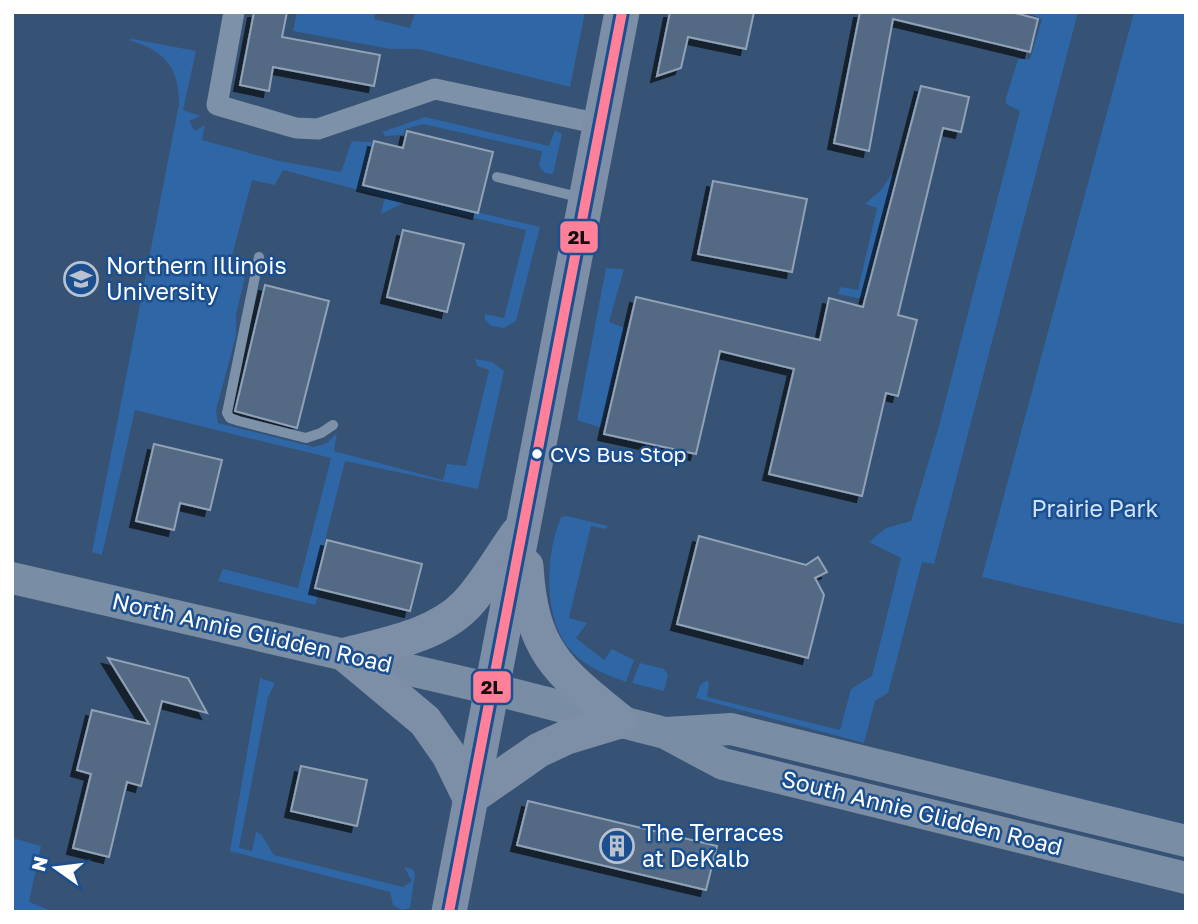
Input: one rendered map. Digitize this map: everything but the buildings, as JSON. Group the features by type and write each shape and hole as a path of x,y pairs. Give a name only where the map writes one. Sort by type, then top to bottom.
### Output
{"main road":[{"path":"449,912 584,198 622,12"},
{"path":"346,655 416,635 444,622 466,605 524,524"},
{"path":"524,524 527,589 541,643 566,678 620,721"},
{"name":"North Annie Glidden Road","path":"12,578 492,689"},
{"path":"346,655 425,721 449,755 471,799"},
{"name":"South Annie Glidden Road","path":"492,689 665,733 723,764 1186,878"},
{"path":"471,799 539,750 567,737 620,721"},
{"name":"South Annie Glidden Road","path":"665,733 731,729 1186,841"}],"street":[{"path":"234,12 217,105 296,128 318,129 435,89 600,124"}],"lane":[{"path":"497,177 584,198"},
{"path":"259,257 227,404 230,418 306,438 321,433 332,425"}],"green space":[{"path":"297,12 375,12 374,19 410,28 415,13 585,12 570,87 419,49 391,49 293,31"},
{"path":"1026,12 1078,12 934,564 922,562 888,693 875,701 864,743 696,698 700,685 707,680 707,697 840,730 851,689 872,676 901,558 869,542 886,528 911,521 939,426 1020,111 1006,104 1006,98 1018,59 1030,59 1042,19"},
{"name":"Prairie Park","path":"1134,12 1186,12 1186,625 982,577"},
{"path":"128,40 196,51 183,110 200,116 189,121 195,131 205,125 202,140 279,161 341,172 352,141 372,142 362,185 540,227 516,321 504,328 491,326 485,320 485,314 504,318 526,230 405,202 381,214 385,197 283,170 275,185 252,180 231,260 247,269 236,315 236,336 216,410 218,423 314,447 327,443 337,433 334,451 443,480 447,464 466,466 489,370 477,366 475,359 492,362 504,371 478,489 345,461 313,588 320,590 315,605 218,581 223,569 298,588 331,458 135,410 102,555 92,552 179,104 176,79 167,61 151,49"},
{"path":"425,117 549,146 555,130 562,134 553,174 545,173 539,166 542,151 423,124 405,129 403,135 385,136 382,132"},
{"path":"891,175 895,175 863,299 838,294 841,287 858,290 877,208 865,204 882,189"},
{"path":"606,268 624,269 609,322 625,328 602,428 577,420"},
{"path":"567,516 608,526 606,529 591,526 569,618 587,623 576,638 604,660 612,649 634,660 626,682 585,663 563,640 556,624 551,606 550,568 556,532 561,517"},
{"path":"640,663 664,669 668,675 664,691 632,683"},
{"path":"260,678 275,683 268,697 239,848 252,851 256,832 261,834 274,855 403,887 412,881 404,867 412,869 415,874 410,908 402,910 393,905 390,892 230,851"},
{"path":"12,840 41,846 29,902 54,912 12,912"}],"transit line":[{"name":"2L","path":"449,912 622,12"}],"place":[{"name":"Northern Illinois University","path":"81,279"},
{"name":"CVS Bus Stop","path":"537,454"},
{"name":"The Terraces at DeKalb","path":"617,846"}]}
